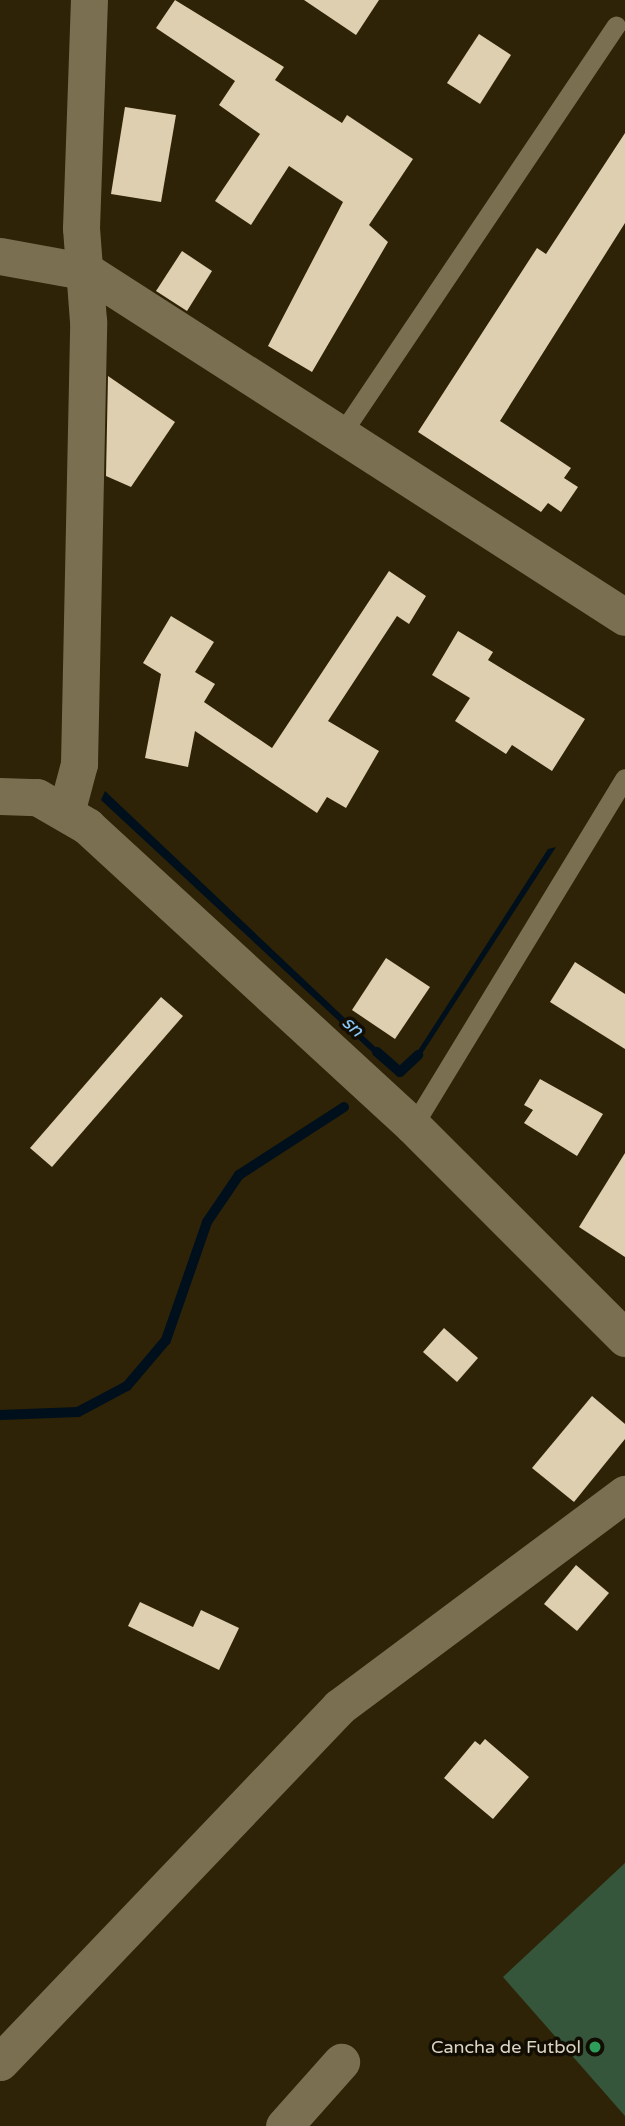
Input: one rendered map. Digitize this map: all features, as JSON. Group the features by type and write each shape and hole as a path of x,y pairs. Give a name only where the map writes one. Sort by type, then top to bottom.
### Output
{"street":[{"path":"69,805 79,764 88,272 81,228 89,0"},
{"path":"0,256 88,272 625,617"},
{"path":"0,796 37,797 69,805 412,1126 625,1338"},
{"path":"0,2062 338,1707 625,1494"},
{"path":"284,2126 341,2062"}],"lane":[{"path":"342,433 616,25"},
{"path":"412,1126 625,778"}],"green space":[{"name":"Cancha de Futbol","path":"625,1863 625,2116 503,1977"}],"water":[{"path":"105,791 389,1060 385,1064 101,800"},
{"path":"556,847 413,1066 410,1063 548,849"}],"building":[{"path":"175,0 284,67 275,80 342,123 347,115 413,159 369,225 388,242 312,372 268,346 343,202 289,166 251,225 215,201 260,134 219,105 235,81 156,28"},
{"path":"304,0 379,0 356,35"},
{"path":"479,34 511,55 480,104 447,83"},
{"path":"125,107 176,115 161,202 111,194"},
{"path":"625,133 625,223 500,421 571,468 564,478 578,487 561,512 548,503 541,512 418,432 537,248 546,254"},
{"path":"182,251 212,271 187,311 156,291"},
{"path":"108,376 175,422 131,487 106,476"},
{"path":"389,571 426,596 409,624 397,616 328,721 379,751 346,808 327,797 317,813 195,731 188,767 145,758 161,674 143,663 171,616 214,642 195,672 215,684 204,702 272,748"},
{"path":"458,631 493,652 488,660 585,719 552,771 512,745 506,754 455,721 470,698 432,675"},
{"path":"386,958 430,987 395,1039 352,1010"},
{"path":"575,962 625,994 625,1049 550,1002"},
{"path":"161,997 183,1016 52,1167 30,1148"},
{"path":"540,1079 603,1114 577,1156 524,1123 533,1110 524,1105"},
{"path":"625,1153 625,1257 579,1227"},
{"path":"444,1328 478,1358 457,1382 423,1352"},
{"path":"592,1396 625,1424 625,1439 574,1502 532,1468"},
{"path":"576,1565 609,1593 577,1631 544,1604"},
{"path":"140,1602 193,1627 201,1610 239,1628 219,1670 128,1626"},
{"path":"485,1739 529,1777 493,1819 444,1778 475,1741 480,1745"}],"waterway":[{"name":"sn","path":"377,1052 400,1072 418,1055"},
{"path":"0,1415 78,1412 127,1386 166,1340 207,1222 239,1175 344,1107"}],"place":[{"name":"Cancha de Futbol","path":"595,2047"}]}
